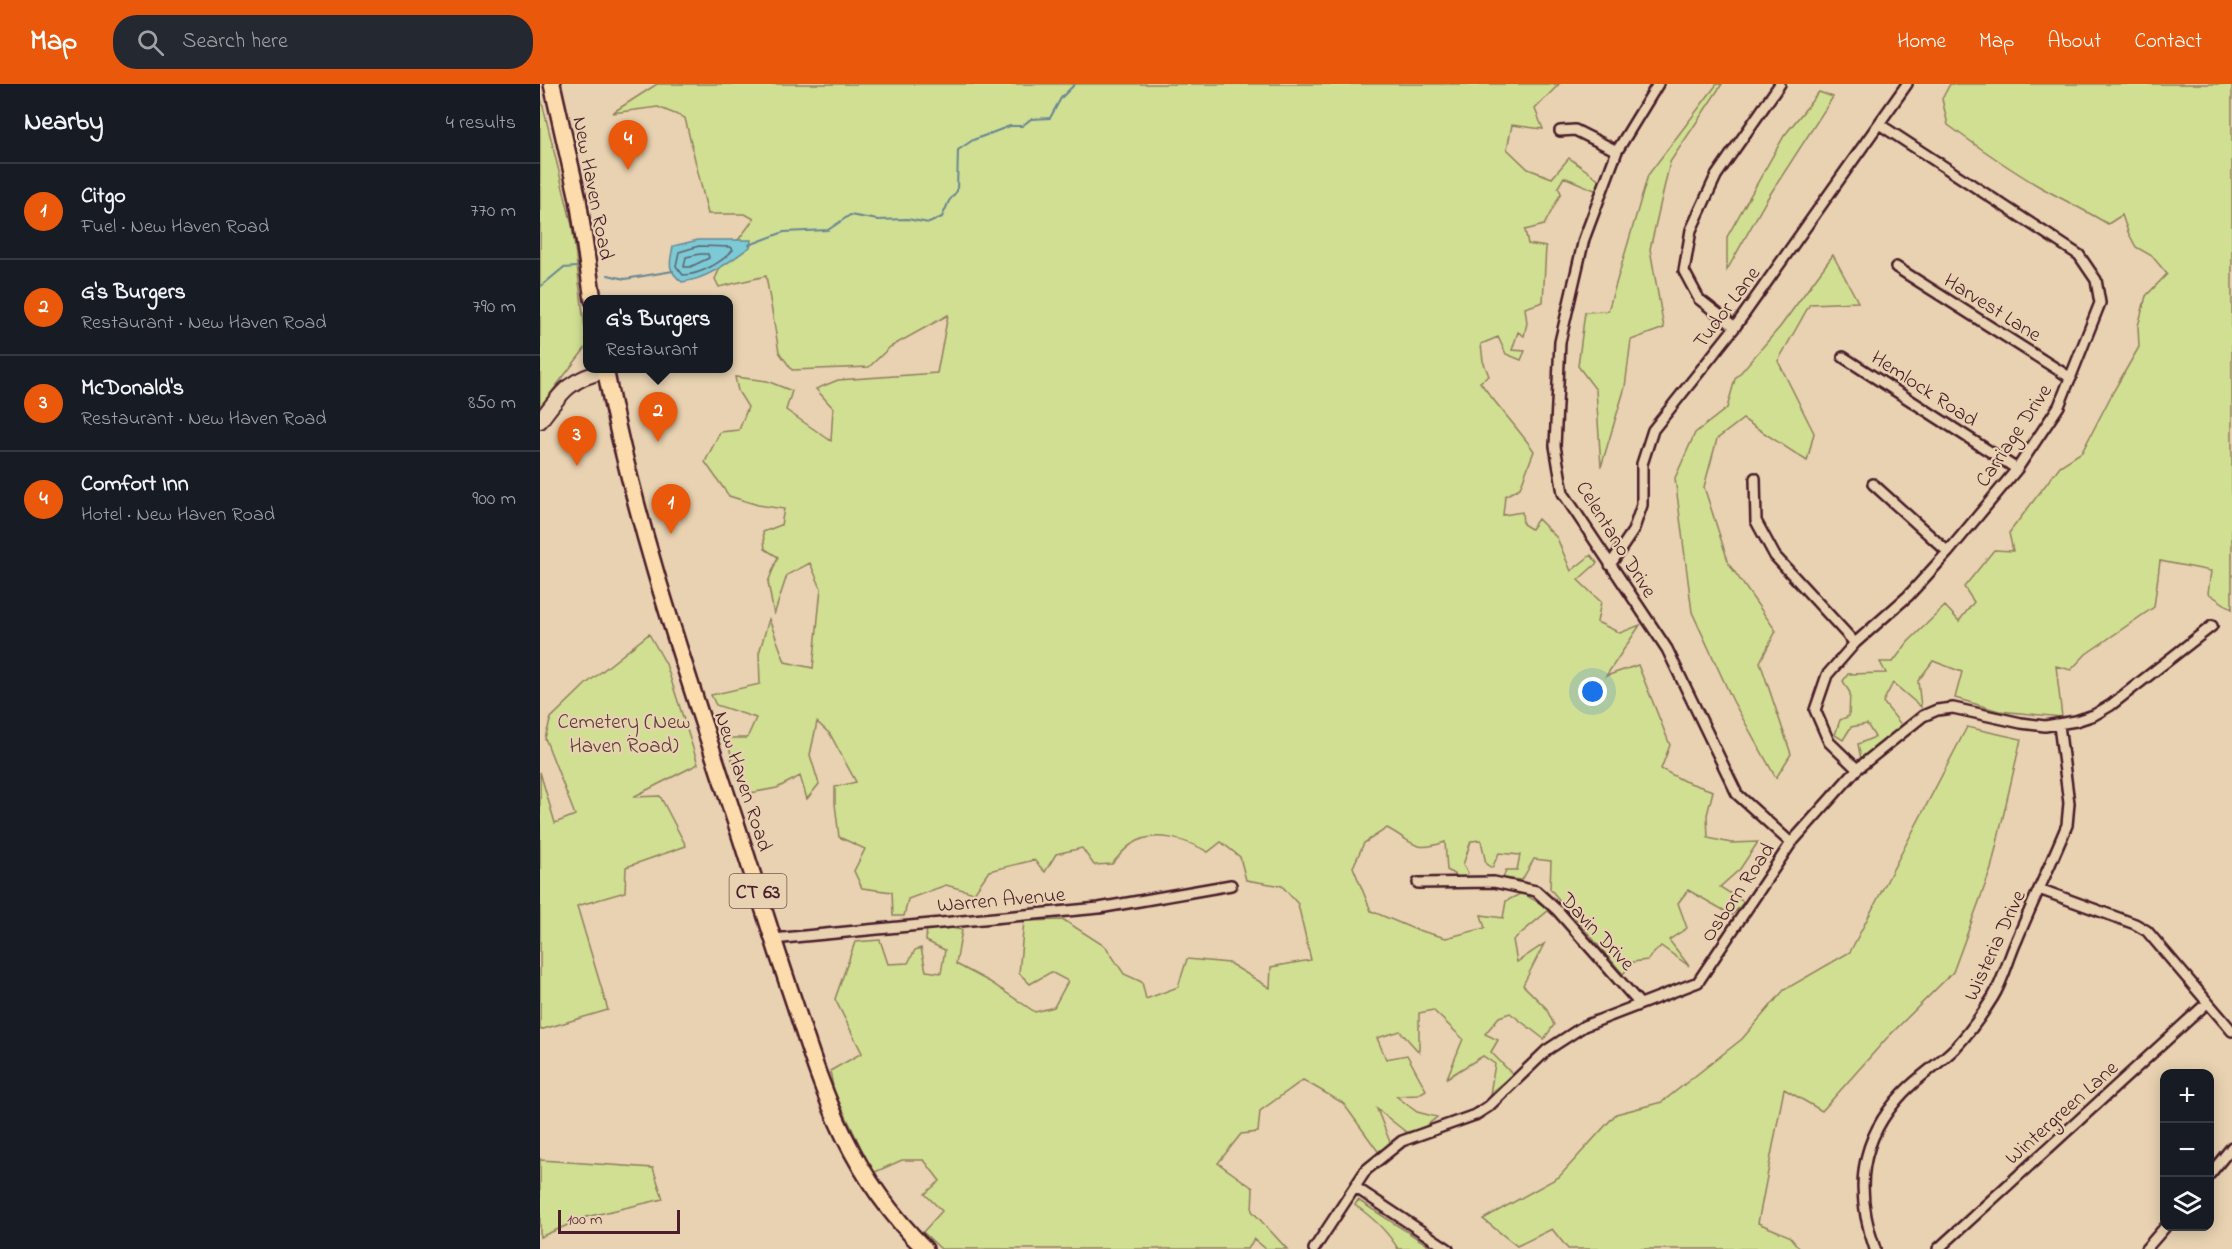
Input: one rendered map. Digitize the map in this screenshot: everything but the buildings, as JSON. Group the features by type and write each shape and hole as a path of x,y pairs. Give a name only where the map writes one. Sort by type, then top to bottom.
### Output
{"main road":[{"name":"New Haven Road","path":"552,84 578,200 592,295"},
{"name":"New Haven Road","path":"606,373 638,508 682,661 812,1059 848,1147 869,1184 903,1227 925,1249"}],"street":[{"name":"Celentano Drive","path":"1658,84 1617,151 1584,239 1560,342 1555,446 1563,493 1666,648 1737,794 1791,843"},
{"path":"1735,327 1699,299 1684,271 1691,230 1716,176 1780,84"},
{"name":"Tudor Lane","path":"1610,565 1634,531 1641,505 1642,464 1653,430 1735,327 1907,84"},
{"name":"Carriage Drive","path":"1857,769 1829,742 1815,710 1827,675 1855,643 1908,597 2018,469 2059,406 2100,303 2096,279 2079,255 1878,124"},
{"path":"1560,132 1575,130 1617,151"},
{"name":"Harvest Lane","path":"1896,267 2071,378"},
{"name":"Hemlock Road","path":"1843,357 2018,469"},
{"path":"540,422 569,386 594,373"},
{"path":"1755,478 1756,521 1775,556 1855,643"},
{"path":"1873,484 1948,552"},
{"name":"Osborn Road","path":"1314,1249 1366,1170 1402,1141 1474,1115 1489,1106 1547,1050 1584,1026 1698,982 1791,843 1857,769 1923,716 1937,710 1953,708 2034,725 2059,725 2094,715 2111,705 2212,626"},
{"name":"Wisteria Drive","path":"1875,1249 1865,1221 1862,1192 1868,1149 1876,1131 1887,1112 1904,1092 1954,1048 1972,1028 1995,994 2067,825 2069,803 2059,725"},
{"name":"Davin Drive","path":"1418,883 1494,882 1536,891 1558,911 1640,1004"},
{"name":"Warren Avenue","path":"773,939 1099,908 1231,885"},
{"path":"2039,890 2135,924 2147,932 2232,1031"},
{"name":"Wintergreen Lane","path":"1938,1249 2207,1003"},
{"path":"2214,1169 2232,1147"},
{"path":"1355,1187 1448,1249"},
{"path":"2146,1249 2162,1231"}],"green space":[{"path":"657,84 1559,84 1535,109 1543,129 1512,125 1507,149 1528,169 1552,178 1569,158 1601,181 1597,191 1564,177 1558,187 1561,193 1544,225 1525,230 1528,244 1546,247 1543,302 1525,308 1527,323 1524,336 1518,332 1512,350 1525,351 1521,360 1506,354 1498,337 1481,344 1483,361 1489,376 1480,382 1534,451 1520,488 1505,496 1503,515 1522,512 1523,524 1531,529 1538,519 1557,538 1571,571 1591,555 1597,563 1578,580 1601,602 1597,622 1620,633 1640,625 1606,676 1638,665 1670,745 1661,769 1684,781 1713,791 1707,815 1708,838 1731,843 1758,842 1740,869 1720,887 1744,902 1732,915 1688,890 1678,903 1687,928 1669,940 1689,966 1661,946 1647,960 1633,962 1623,974 1550,889 1551,861 1534,859 1522,880 1503,878 1506,870 1517,870 1520,855 1499,853 1492,868 1486,864 1481,840 1471,841 1463,865 1468,873 1463,880 1447,870 1445,842 1420,846 1387,828 1364,843 1353,867 1371,911 1414,929 1446,938 1485,928 1481,915 1503,918 1506,901 1522,893 1550,909 1513,940 1517,962 1544,944 1523,985 1546,1008 1554,1025 1544,1039 1510,1013 1499,1017 1485,1034 1498,1040 1491,1052 1513,1075 1490,1094 1495,1064 1483,1056 1447,1078 1463,1039 1433,1010 1419,1013 1419,1052 1400,1031 1377,1038 1386,1059 1407,1055 1426,1090 1418,1095 1396,1096 1417,1112 1437,1117 1421,1130 1406,1132 1377,1109 1390,1142 1380,1154 1343,1103 1303,1080 1260,1111 1258,1132 1241,1134 1218,1163 1253,1188 1252,1211 1287,1249 1266,1249 1254,1239 1248,1249 941,1249 923,1232 942,1211 925,1194 940,1181 924,1160 902,1160 873,1173 834,1091 830,1071 862,1053 835,999 855,942 880,940 888,964 908,963 915,950 921,948 926,971 941,973 945,950 926,941 927,924 962,930 956,964 990,982 1035,1012 1054,1007 1068,981 1051,972 1030,984 1019,973 1024,921 1064,920 1106,947 1124,974 1142,982 1146,999 1178,987 1187,959 1229,963 1270,988 1271,967 1311,960 1298,904 1282,886 1246,880 1240,857 1221,842 1208,852 1181,840 1150,837 1132,844 1112,864 1094,865 1082,848 1056,854 1045,872 1034,860 989,871 974,893 946,885 908,899 904,916 893,916 892,892 862,888 854,871 865,849 839,837 835,787 856,782 830,734 817,722 810,755 819,784 807,799 800,776 777,788 745,794 732,759 729,738 747,738 756,718 716,705 711,695 760,684 759,653 769,619 785,662 813,668 821,588 810,563 787,575 774,615 768,582 778,557 765,549 763,532 781,525 784,509 758,505 729,496 705,462 720,432 739,430 748,407 738,391 735,377 767,381 792,391 786,410 831,441 833,408 816,389 838,380 937,373 948,315 890,347 869,367 792,370 779,352 766,276 719,287 715,279 724,259 754,219 745,214 708,214 685,118 658,107 612,113"},
{"path":"1717,84 1722,84 1670,162 1650,249 1664,328 1631,340 1625,387 1601,467 1596,390 1578,366 1585,312 1608,311 1648,175"},
{"path":"1950,84 2232,84 2232,609 2208,593 2211,571 2160,561 2154,607 2086,654 2071,670 2056,666 2062,717 1999,711 1955,698 1962,672 1933,661 1918,681 1921,707 1893,683 1883,702 1903,727 1861,759 1858,744 1875,737 1867,724 1851,727 1843,740 1835,735 1840,720 1849,716 1850,693 1843,681 1848,674 1886,673 1880,662 1893,662 1908,642 1945,606 1959,621 1974,602 1964,587 1994,550 2013,551 2009,533 2060,466 2082,452 2139,347 2138,326 2146,296 2167,274 2152,256 2136,247 2122,215 2108,224 2030,181 1948,125 1942,99"},
{"path":"1819,92 1833,97 1767,199 1727,270 1727,237 1784,136"},
{"path":"540,94 572,225 583,314 583,351 540,407"},
{"path":"1833,255 1858,302 1810,304 1778,361 1814,433 1807,461 1743,419 1717,439 1704,487 1729,564 1776,631 1760,662 1791,754 1776,778 1733,701 1692,612 1675,478 1695,433 1727,408 1735,379 1780,327"},
{"name":"Cemetery (New Haven Road)","path":"649,634 666,664 698,764 633,797 660,796 686,846 626,867 625,892 577,906 608,1010 540,1030 540,772 555,823 575,815 545,738 551,718 586,684"},
{"path":"1967,727 2021,739 1991,869 1953,972 1886,1039 1822,1111 1784,1089 1758,1223 1789,1236 1800,1249 1568,1249 1552,1229 1517,1246 1483,1219 1559,1177 1616,1114 1662,1102 1742,1039 1784,990 1850,952"},
{"path":"540,1158 541,1160 653,1168 663,1199 586,1217 540,1237"},
{"path":"1358,1200 1434,1249 1398,1249 1379,1224 1355,1205"}],"water":[{"path":"698,240 751,240 750,247 718,269 682,282 670,266 673,246"}],"waterway":[{"path":"749,245 784,232 828,230 850,215 878,220 907,219 929,223 942,217 949,201 957,191 958,150 973,140 1010,126 1022,126 1031,119 1050,118 1061,98 1075,84"},
{"path":"540,287 563,268 577,267"},
{"path":"608,275 625,279 673,271"}],"place":[{"name":"Comfort Inn","path":"628,170"},
{"name":"G's Burgers","path":"658,442"},
{"name":"McDonald's","path":"577,466"},
{"name":"Citgo","path":"671,534"}]}
